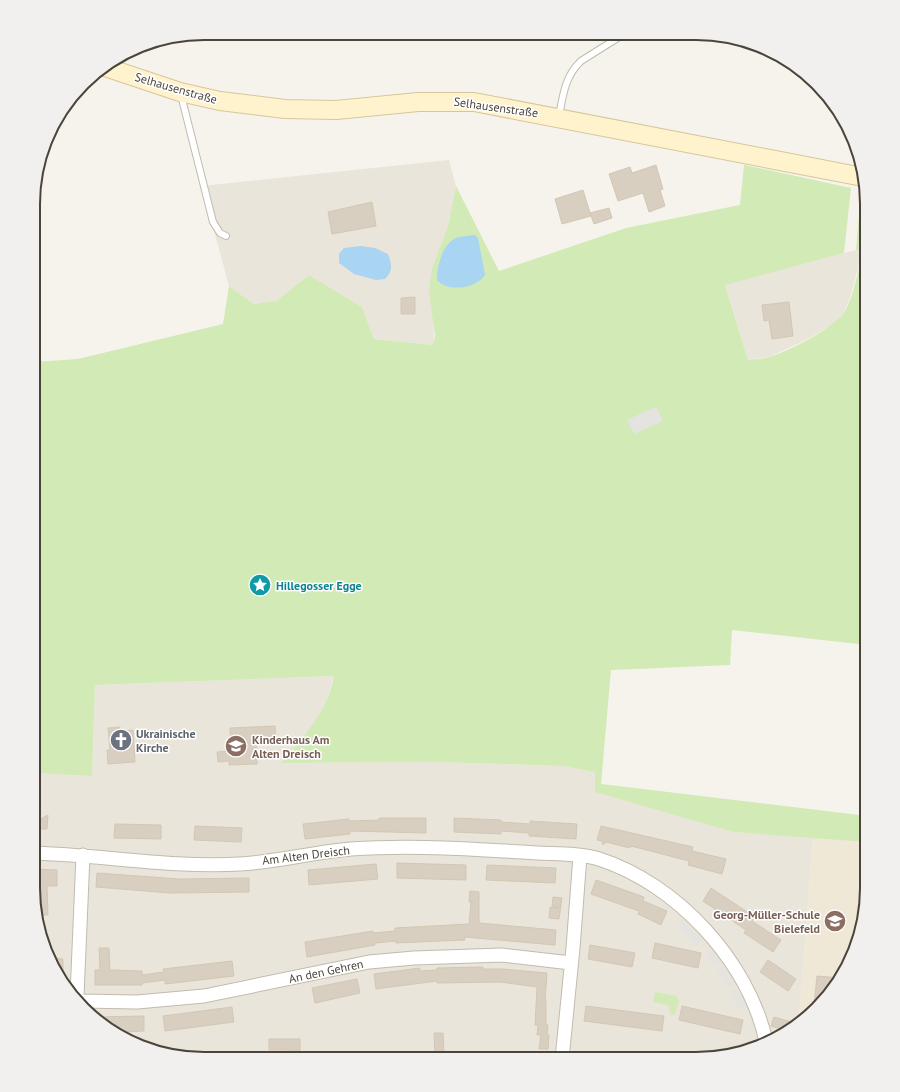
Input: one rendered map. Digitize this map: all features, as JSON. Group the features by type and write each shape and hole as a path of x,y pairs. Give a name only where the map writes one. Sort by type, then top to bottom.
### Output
{"street":[{"name":"Selhausenstraße","path":"111,69 180,92 220,101 285,109 336,110 418,102 474,102 858,176"},
{"name":"Am Alten Dreisch","path":"40,852 206,864 240,864 350,849 392,848 491,850 598,858 634,875 686,911 714,940 733,965 750,996 765,1037"},
{"path":"77,992 83,855"},
{"path":"563,1052 580,856"},
{"name":"An den Gehren","path":"85,1001 137,1002 204,996 369,962 414,958 502,956 571,963"}],"lane":[{"path":"559,118 566,84 575,66 581,60 614,40"},
{"path":"180,92 214,222 220,233 226,236"}],"shaded area":[{"path":"449,160 456,186 448,226 432,268 434,345 374,339 362,307 309,275 276,301 254,304 229,286 202,186"},
{"path":"860,249 860,262 850,297 844,312 835,323 806,340 769,357 748,360 725,284"},
{"path":"656,407 663,421 634,434 627,420"},
{"path":"334,676 326,703 319,718 281,763 435,762 563,766 596,772 596,792 733,832 813,837 799,1015 778,1030 759,1040 728,1049 707,1052 193,1052 172,1049 141,1040 104,1018 88,1004 74,988 52,951 41,909 40,773 92,776 95,685"},
{"name":"Georg-Müller-Schule Bielefeld","path":"813,837 860,841 859,909 848,951 826,988 812,1004 799,1015"},
{"path":"683,920 703,940 697,946 677,926"},
{"path":"713,951 720,962 714,966 706,956"},
{"path":"724,967 735,984 728,988 717,972"},
{"path":"737,989 746,1006 739,1009 730,992"}],"green space":[{"path":"744,165 851,188 844,253 725,285 748,360 762,359 788,350 811,338 840,317 848,304 860,265 860,644 732,630 730,665 611,670 601,784 860,815 860,841 733,832 595,792 595,772 563,766 435,762 281,763 314,723 326,701 334,676 95,685 92,776 40,773 40,362 78,359 223,324 229,286 254,304 276,301 309,275 362,307 374,339 433,345 435,336 429,290 432,268 448,226 456,186 499,271 626,228 740,205"},
{"path":"860,204 860,250 856,250"},
{"path":"655,992 676,996 679,1001 675,1014 671,1015 668,1005 653,1002"}],"water":[{"path":"475,235 478,238 485,275 476,283 469,286 455,288 442,284 437,280 438,269 441,256 447,245 456,238"},
{"path":"361,246 375,248 388,254 391,270 385,279 376,280 354,274 339,263 339,254 344,248"}],"building":[{"path":"656,165 663,189 660,190 665,206 649,212 643,193 618,201 609,174 630,167 632,173"},
{"path":"583,190 591,216 562,224 555,199"},
{"path":"372,202 376,226 332,234 328,212"},
{"path":"609,208 612,218 594,224 590,213"},
{"path":"415,297 415,314 401,314 401,298"},
{"path":"789,302 793,336 772,339 769,320 764,321 762,305"},
{"name":"Kinderhaus Am Alten Dreisch","path":"275,726 276,741 256,742 257,764 229,765 229,761 218,762 217,752 231,751 230,728"},
{"name":"Ukrainische Kirche","path":"120,727 120,731 133,730 135,762 108,764 107,750 110,750 108,728"},
{"path":"48,815 47,829 40,829 40,819"},
{"path":"379,818 426,818 426,833 350,831 350,834 305,839 303,824 349,819 349,821 379,820"},
{"path":"454,818 501,820 501,822 530,824 530,821 577,824 576,839 529,836 529,833 501,831 501,834 454,832"},
{"path":"115,824 161,825 161,839 114,838"},
{"path":"195,826 242,828 241,842 194,840"},
{"path":"601,826 693,847 692,851 726,859 722,874 688,865 689,861 631,846 630,848 606,842 603,845 602,841 597,840"},
{"path":"397,863 466,865 466,880 397,878"},
{"path":"376,864 378,879 309,885 308,870"},
{"path":"487,865 556,868 555,883 486,880"},
{"path":"40,869 57,870 57,886 47,886 48,915 42,915 41,909"},
{"path":"97,873 179,879 249,878 249,892 170,893 96,887"},
{"path":"596,880 644,897 643,901 667,911 661,925 638,914 639,911 591,894"},
{"path":"711,888 755,917 752,921 781,940 773,952 744,933 746,930 703,901"},
{"path":"470,891 479,892 479,923 556,930 555,945 464,937 465,940 396,943 396,941 375,943 375,945 307,957 305,942 373,931 373,933 395,931 395,928 469,924 471,902 469,902"},
{"path":"553,897 562,898 559,919 549,918 550,907 559,908 552,906"},
{"path":"655,943 701,953 698,968 652,958"},
{"path":"590,945 635,953 632,967 588,959"},
{"path":"99,948 109,948 110,970 142,971 142,975 164,972 163,969 232,961 234,976 165,984 165,980 142,983 142,985 95,985 95,970 100,970"},
{"path":"56,958 63,959 63,972"},
{"path":"768,960 796,979 788,991 760,972"},
{"path":"483,967 483,969 503,969 547,973 545,1001 546,1025 548,1025 547,1035 549,1035 548,1049 539,1049 541,1035 537,1035 538,1025 535,1025 537,987 500,982 437,983 437,981 376,989 374,974 420,968 420,971 437,970 437,968"},
{"path":"817,976 833,977 826,988 814,1001"},
{"path":"357,979 360,993 315,1003 312,988"},
{"path":"586,1006 664,1016 662,1031 584,1021"},
{"path":"682,1006 743,1020 740,1034 679,1020"},
{"path":"232,1007 234,1022 165,1031 163,1016"},
{"path":"144,1016 144,1031 125,1032 103,1017"},
{"path":"774,1017 790,1022 780,1029 771,1026"},
{"path":"434,1033 443,1033 444,1052 435,1052"},
{"path":"269,1039 300,1039 300,1052 269,1050"}],"place":[{"name":"Hillegosser Egge","path":"260,585"},
{"name":"Ukrainische Kirche","path":"121,740"},
{"name":"Kinderhaus Am Alten Dreisch","path":"236,746"},
{"name":"Georg-Müller-Schule Bielefeld","path":"835,921"}]}
